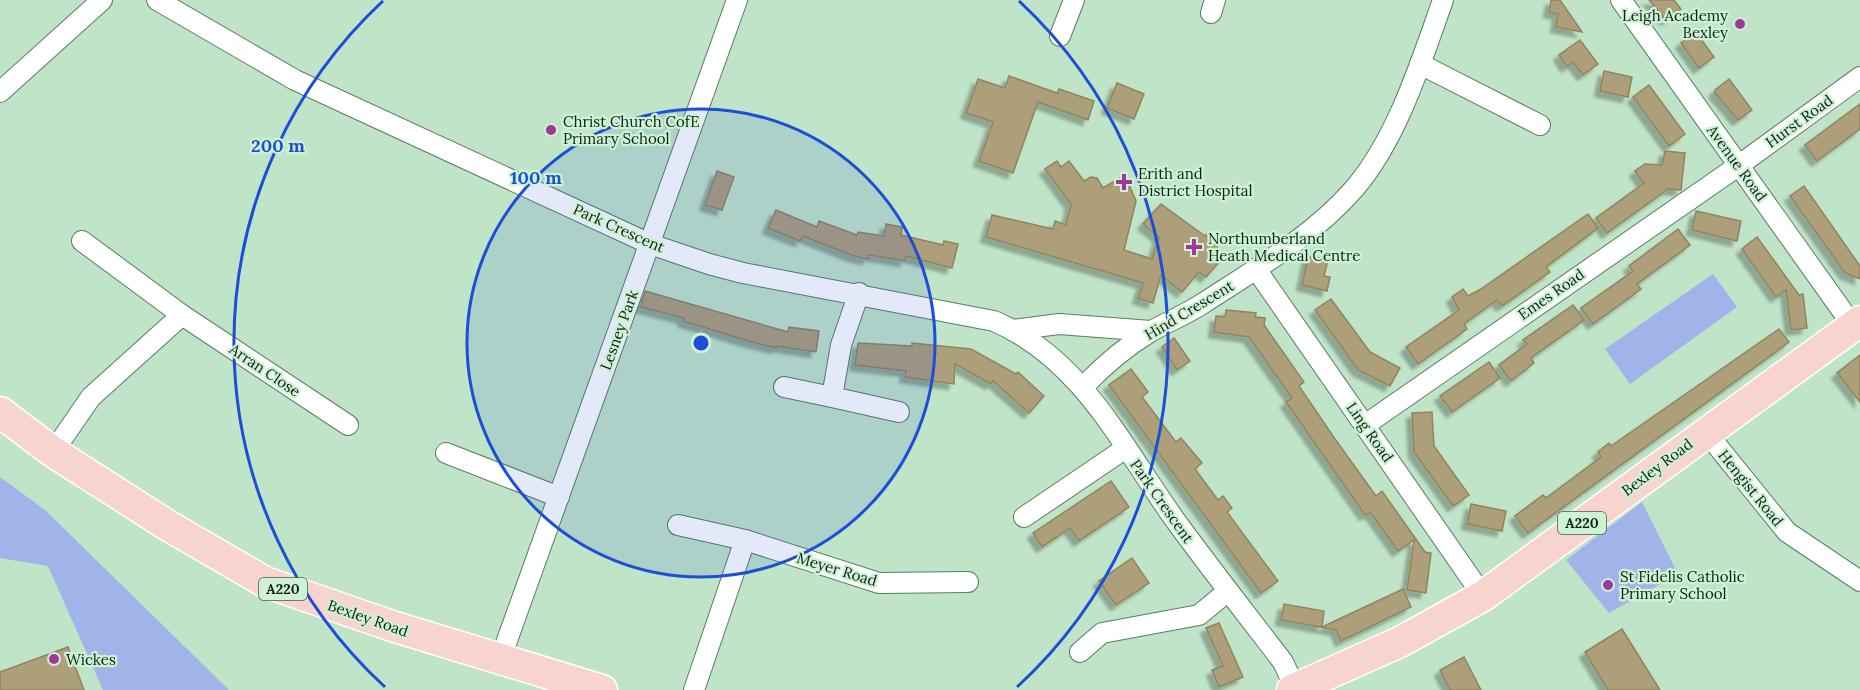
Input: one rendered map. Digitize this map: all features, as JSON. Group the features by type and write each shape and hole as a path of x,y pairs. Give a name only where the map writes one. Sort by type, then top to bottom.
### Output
{"main road":[{"name":"Bexley Road","path":"1294,689 1400,642 1483,596 1706,432 1858,324"},
{"name":"Bexley Road","path":"0,412 54,452 167,525 265,582 500,660 602,690"}],"street":[{"path":"0,92 102,0"},
{"name":"Park Crescent","path":"157,0 295,80 650,244 732,270 994,321 1039,345 1083,387 1228,591 1283,662 1294,689"},
{"name":"Lesney Park","path":"500,660 737,0"},
{"path":"1060,36 1074,0"},
{"name":"Hind Crescent","path":"1083,387 1123,350 1151,331 1196,308 1256,269 1329,215 1355,188 1377,157 1420,64 1443,0"},
{"name":"Avenue Road","path":"1621,0 1738,166 1858,324"},
{"path":"1420,64 1540,125"},
{"name":"Hurst Road","path":"1738,166 1860,77"},
{"name":"Emes Road","path":"1365,425 1738,166"},
{"name":"Arran Close","path":"82,241 182,315 348,425"},
{"name":"Ling Road","path":"1256,269 1483,596"},
{"path":"832,397 841,345 859,294"},
{"path":"54,452 91,397 182,315"},
{"name":"Park Crescent","path":"1012,330 1059,324 1151,331"},
{"path":"784,387 899,412"},
{"name":"Hengist Road","path":"1706,432 1786,532 1860,580"},
{"path":"1024,517 1126,448"},
{"path":"446,453 559,497"},
{"name":"Meyer Road","path":"678,525 745,540 879,583 968,582"},
{"path":"694,690 745,540"},
{"path":"1080,652 1102,633 1199,615 1228,591"}],"shaded area":[{"path":"1713,274 1737,307 1630,384 1605,349"},
{"path":"0,477 45,510 229,690 103,690 48,566 0,558"},
{"path":"1642,502 1678,574 1609,613 1566,560"}],"building":[{"path":"1551,0 1560,0 1582,32 1556,27 1558,14 1549,12"},
{"path":"1649,0 1674,0 1681,9 1666,20"},
{"path":"1696,32 1714,57 1699,68 1681,43"},
{"path":"1580,40 1598,64 1583,75 1573,62 1567,67 1559,55"},
{"path":"1604,71 1632,77 1628,97 1600,91"},
{"path":"1009,76 1057,93 1059,89 1094,101 1088,120 1038,102 1013,173 979,161 993,122 966,113 978,79 1005,88"},
{"path":"1729,79 1752,110 1738,120 1715,93 1715,90"},
{"path":"1117,83 1144,94 1134,119 1107,108"},
{"path":"1649,85 1685,134 1669,146 1633,97"},
{"path":"1860,104 1860,129 1817,161 1805,145"},
{"path":"1665,151 1685,153 1681,190 1668,189 1607,233 1596,218 1644,183 1635,171 1645,164 1662,165"},
{"name":"Erith and District Hospital","path":"1057,161 1061,167 1069,161 1084,181 1091,177 1097,178 1103,188 1125,175 1136,201 1124,250 1152,259 1159,237 1143,224 1161,204 1205,236 1208,232 1219,241 1217,248 1225,255 1206,277 1199,272 1182,292 1161,275 1153,303 1138,298 1143,283 986,237 992,215 1053,229 1055,221 1066,225 1071,204 1045,169"},
{"path":"717,171 734,177 722,210 705,205"},
{"path":"1804,186 1860,266 1860,279 1845,273 1790,196"},
{"path":"776,210 817,227 819,221 857,235 858,232 884,236 886,224 902,227 901,235 943,245 944,241 958,244 952,268 906,256 905,261 869,255 868,259 854,256 803,236 800,241 768,228"},
{"path":"1696,211 1741,221 1737,241 1692,230"},
{"path":"1588,214 1598,228 1546,267 1550,272 1502,306 1497,300 1464,324 1467,329 1418,364 1406,347 1459,310 1452,297 1463,289 1468,296 1481,289"},
{"path":"1678,229 1690,245 1637,284 1641,289 1593,324 1581,308 1633,271 1629,266"},
{"path":"1757,237 1799,295 1803,294 1807,328 1791,330 1786,290 1776,297 1742,249"},
{"path":"1308,256 1328,260 1324,276 1330,277 1327,291 1302,285"},
{"path":"645,291 788,332 789,327 819,331 816,352 776,346 776,348 748,341 683,321 684,318 641,307"},
{"path":"1331,299 1370,352 1400,368 1390,386 1358,370 1315,310"},
{"path":"1573,305 1584,320 1531,358 1534,363 1511,381 1499,365 1527,344 1523,340"},
{"path":"1226,310 1256,313 1255,317 1265,318 1264,325 1304,382 1299,386 1335,439 1376,496 1382,491 1425,552 1431,553 1426,593 1407,590 1414,540 1398,551 1370,512 1365,515 1286,402 1292,398 1249,337 1214,332 1216,316 1225,317"},
{"path":"1779,329 1789,342 1528,533 1515,516 1543,495 1546,498 1601,457 1598,452 1609,443 1611,446"},
{"path":"1174,338 1190,361 1177,370 1162,347"},
{"path":"858,343 912,346 912,343 971,349 1016,374 1018,372 1044,396 1029,413 993,381 991,384 955,364 954,384 905,377 906,371 855,365"},
{"path":"1860,355 1860,402 1837,373"},
{"path":"1489,362 1500,378 1452,412 1440,396"},
{"path":"1131,369 1148,392 1142,397 1176,442 1181,438 1202,463 1195,469 1218,500 1223,496 1232,508 1227,512 1278,581 1261,593 1109,385"},
{"path":"1432,412 1434,446 1469,495 1453,506 1414,452 1412,413"},
{"path":"1111,481 1129,507 1079,541 1070,528 1042,547 1033,533"},
{"path":"1471,504 1506,511 1502,531 1467,524"},
{"path":"1132,558 1149,583 1116,605 1099,581"},
{"path":"1403,589 1411,607 1341,641 1336,630 1281,620 1284,604 1324,611 1322,627"},
{"path":"1219,623 1243,677 1219,687 1212,670 1223,666 1206,628"},
{"path":"1622,629 1660,690 1608,690 1585,652"},
{"name":"Wickes","path":"68,647 84,690 0,690 0,672"},
{"path":"1464,657 1481,690 1450,690 1440,670"}],"place":[{"name":"Leigh Academy Bexley","path":"1740,24"},
{"name":"Christ Church CofE Primary School","path":"551,130"},
{"name":"Erith and District Hospital","path":"1124,182"},
{"name":"Northumberland Heath Medical Centre","path":"1194,247"},
{"name":"St Fidelis Catholic Primary School","path":"1608,585"},
{"name":"Wickes","path":"54,659"}]}
